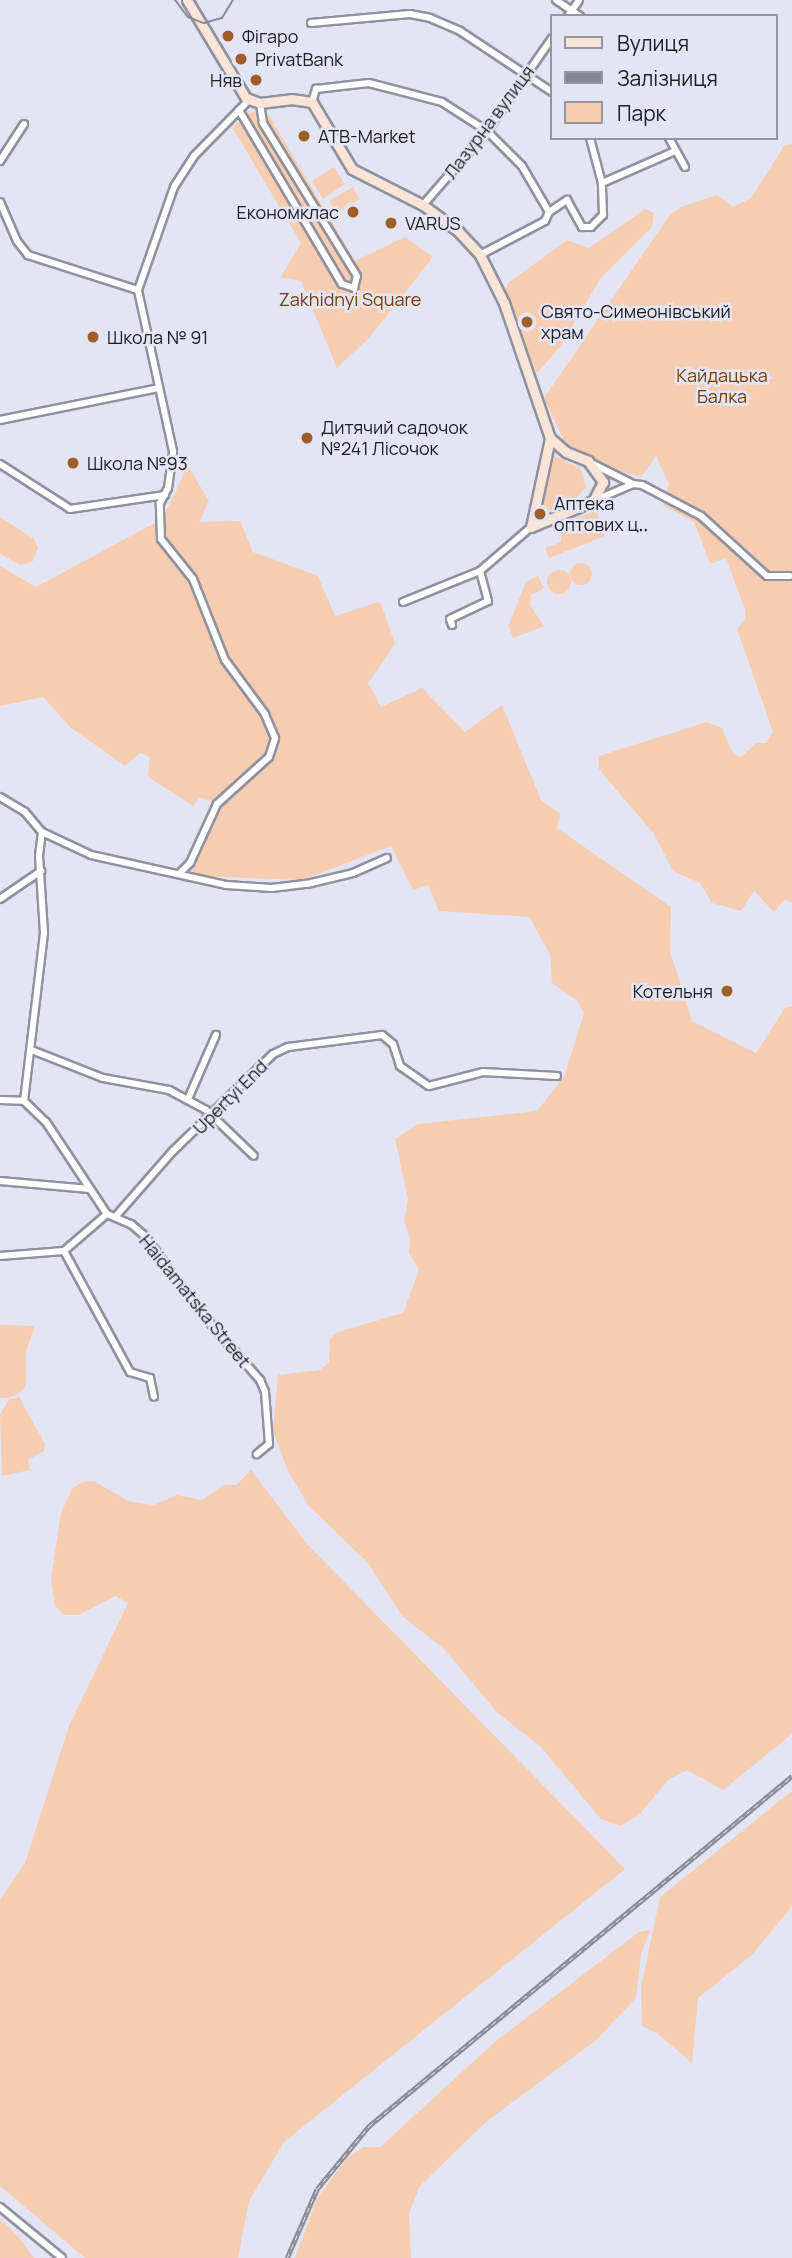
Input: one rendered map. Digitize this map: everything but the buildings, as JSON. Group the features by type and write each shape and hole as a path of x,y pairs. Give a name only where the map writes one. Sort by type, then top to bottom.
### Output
{"street":[{"path":"187,0 249,100 260,103 291,99 312,102"},
{"path":"556,0 570,13 579,0"},
{"path":"311,23 410,14 430,18 527,73 550,90"},
{"name":"Лазурна вулиця","path":"424,205 487,131 550,41"},
{"path":"549,212 522,166 487,131 442,102 369,83 316,89 312,102 352,169 424,205 458,231 480,256 505,303 550,438 566,452 688,507 767,576 790,576"},
{"path":"179,874 190,863 217,804 269,757 275,738 265,714 225,660 193,579 161,539 157,524 173,451 138,290 174,187 194,156 249,100"},
{"path":"239,110 342,284 354,288 357,276 264,123 260,103"},
{"path":"0,161 24,124"},
{"path":"480,256 545,221 549,212 567,200 582,227 591,227 603,215 602,183 591,140"},
{"path":"670,140 685,167"},
{"path":"602,183 675,151"},
{"path":"0,202 17,242 28,255 138,290"},
{"path":"0,421 158,388"},
{"path":"531,527 550,438"},
{"path":"588,461 603,482 593,501"},
{"path":"0,464 70,509 164,495"},
{"path":"403,602 480,571 531,527 633,484"},
{"path":"452,625 450,619 488,601 480,571"},
{"path":"0,797 25,812 42,832 90,855 226,885 272,888 348,875 387,858"},
{"path":"24,1101 34,1051 33,1011 44,933 42,832"},
{"path":"0,899 41,871"},
{"path":"188,1099 216,1035"},
{"name":"Upertyi End","path":"116,1216 273,1054 288,1047 363,1036 389,1039 400,1066 429,1086 483,1072 557,1076"},
{"path":"34,1051 103,1078 149,1084 188,1099 211,1115 254,1156"},
{"path":"0,1100 24,1101 46,1122 107,1214 64,1251 0,1256"},
{"path":"0,1181 90,1189"},
{"name":"Haidamatska Street","path":"107,1214 116,1216 145,1236 197,1308 260,1380 265,1392 269,1444 257,1454"},
{"path":"64,1251 130,1372 150,1378 154,1397"},
{"path":"0,2207 62,2258"}],"green space":[{"name":"Zakhidnyi Square","path":"264,107 355,261 405,237 433,257 369,338 337,368 301,281 281,277 301,243 232,127 239,122 257,147 245,115"},
{"name":"Кайдацька Балка","path":"792,144 792,903 785,899 774,912 754,891 741,911 712,903 700,883 673,871 654,834 599,769 599,756 707,722 722,728 733,754 741,757 756,743 766,743 773,732 737,629 745,619 745,610 726,558 710,564 694,522 663,505 669,484 656,456 641,477 600,466 567,447 544,398 669,216 681,207 717,195 733,207 751,198 784,146"},
{"path":"334,167 345,184 323,199 312,181"},
{"path":"353,187 360,199 336,213 329,201"},
{"path":"645,209 654,213 652,227 600,279 560,347 537,373 512,318 504,292 508,283 567,240 589,248"},
{"path":"553,455 581,469 586,488 575,499 541,515 537,514"},
{"path":"188,466 209,501 199,522 240,521 253,552 318,576 335,616 378,602 382,606 395,644 368,683 381,707 422,688 465,732 502,705 541,800 560,814 557,828 671,907 670,951 692,1021 756,1053 785,1008 792,1006 792,1734 723,1790 687,1770 668,1780 639,1815 621,1826 601,1819 541,1747 498,1713 444,1649 402,1616 368,1563 308,1505 287,1469 273,1431 278,1375 320,1370 329,1362 330,1338 338,1332 403,1313 419,1270 409,1253 410,1238 404,1221 408,1199 395,1139 418,1124 537,1111 564,1077 584,1013 578,1001 552,983 550,954 529,917 439,911 428,885 413,890 391,846 302,880 190,876 208,831 213,803 200,797 193,806 148,777 150,757 140,753 125,766 70,727 43,697 0,706 0,566 36,587 162,519"},
{"path":"596,510 605,536 549,558 545,548 561,542 561,525"},
{"path":"0,517 34,539 38,548 33,561 20,565 0,554"},
{"path":"581,563 589,566 592,574 589,582 581,585 573,582 570,574 573,566"},
{"path":"559,570 567,574 571,582 567,590 559,594 551,590 547,582 551,574"},
{"path":"538,576 544,588 531,595 530,605 544,626 513,638 508,626 526,582"},
{"path":"0,1325 35,1326 26,1352 26,1384 23,1391 9,1398 0,1398"},
{"path":"19,1397 45,1444 44,1451 28,1460 30,1470 2,1476 0,1414 9,1400"},
{"path":"251,1470 307,1544 625,1869 284,2142 249,2201 238,2258 85,2258 0,2186 0,1900 25,1863 69,1726 128,1603 115,1596 79,1615 65,1615 55,1606 51,1579 61,1513 72,1489 82,1482 94,1481 128,1501 153,1505 177,1495 202,1500 223,1485 236,1485"},
{"path":"792,1791 792,1906 753,1954 698,1998 692,2063 657,2033 642,2026 641,1987 660,1897"},
{"path":"650,1930 641,1955 636,1998 595,2041 487,2121 420,2186 409,2213 411,2258 295,2258 316,2200 347,2158 363,2147 380,2147 496,2041 639,1932"},
{"path":"0,2219 19,2237 34,2258 0,2258"}],"tram line":[{"path":"175,0 188,17 204,23 222,18 233,0"}],"railway":[{"path":"287,2258 317,2189 369,2126 792,1776"}],"place":[{"name":"Фігаро","path":"228,36"},
{"name":"PrivatBank","path":"241,59"},
{"name":"Няв","path":"256,80"},
{"name":"ATB-Market","path":"304,136"},
{"name":"Економклас","path":"353,212"},
{"name":"VARUS","path":"391,223"},
{"name":"Свято-Симеонівський храм","path":"527,322"},
{"name":"Школа № 91","path":"93,337"},
{"name":"Дитячий садочок №241 Лісочок","path":"307,438"},
{"name":"Школа №93","path":"73,463"},
{"name":"Аптека оптових ц‥","path":"540,514"},
{"name":"Котельня","path":"727,991"}]}
